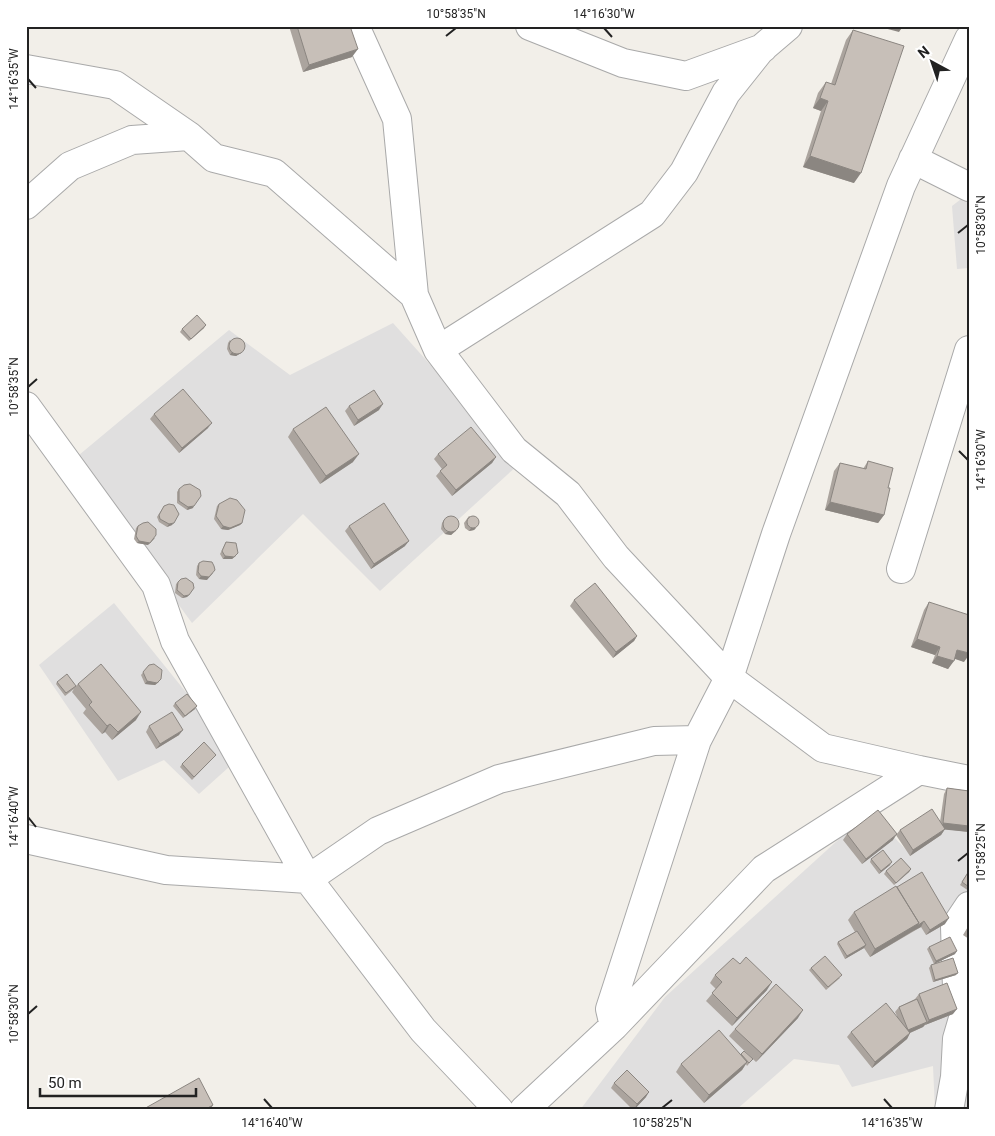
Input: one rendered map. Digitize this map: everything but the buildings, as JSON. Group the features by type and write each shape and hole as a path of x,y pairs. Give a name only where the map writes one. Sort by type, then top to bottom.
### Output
{"street":[{"path":"356,26 396,119 414,295 438,350 514,450 568,494 616,557 729,678 823,748 969,780"},
{"path":"530,26 623,63 686,76 761,49 806,26"},
{"path":"438,350 652,214 684,172 726,93 761,49 788,26"},
{"path":"614,1026 610,1009 696,740 729,678 779,525 901,186 969,40"},
{"path":"26,69 115,85 190,136 214,158 274,173 414,295"},
{"path":"26,205 70,166 132,140 190,136"},
{"path":"913,159 969,188"},
{"path":"901,570 969,350"},
{"path":"26,406 156,585 175,641 308,879 423,1030 499,1110"},
{"path":"26,839 166,870 308,879 378,831 499,780 654,741 696,740"},
{"path":"524,1110 614,1026 764,869 919,770"},
{"path":"949,1110 955,1077 957,1040 964,1015 957,988 962,948 955,927 969,906"}],"shaded area":[{"path":"969,193 969,268 957,269 952,206"},
{"path":"393,323 519,464 380,591 303,514 192,623 73,460 229,330 290,375"},
{"path":"114,603 239,758 199,794 164,760 118,781 39,665"},
{"path":"870,811 907,851 957,822 969,833 969,1110 935,1110 933,1066 852,1087 839,1065 794,1059 736,1110 580,1110 665,997"}]}
